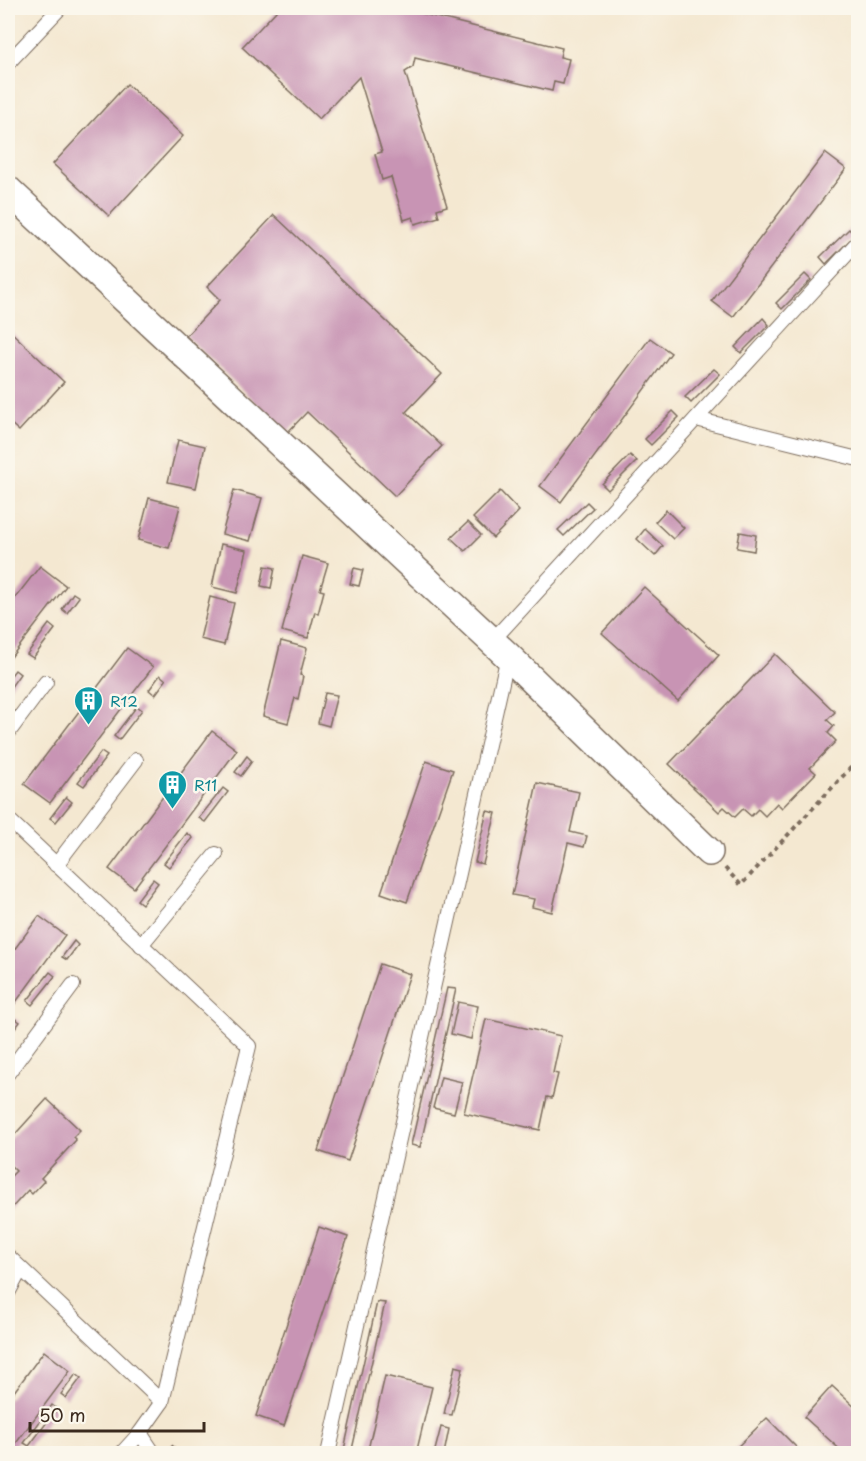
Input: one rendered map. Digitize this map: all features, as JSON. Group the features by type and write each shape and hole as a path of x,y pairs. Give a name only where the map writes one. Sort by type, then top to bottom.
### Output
{"street":[{"path":"8,190 500,649 709,852"}],"lane":[{"path":"8,63 60,8"},
{"path":"328,1454 500,649 696,419 858,242"},
{"path":"696,419 858,459"},
{"path":"8,734 46,682"},
{"path":"56,865 136,760"},
{"path":"8,819 249,1046 162,1402 140,1433 121,1454"},
{"path":"141,945 216,854"},
{"path":"8,1073 73,985"},
{"path":"8,1256 162,1402"},
{"path":"8,1293 21,1269"},
{"path":"140,1433 154,1454"}],"path":[{"path":"709,852 741,885 858,760"}],"building":[{"path":"279,8 425,8 420,13 562,48 560,57 569,59 563,84 554,82 552,91 415,58 413,67 405,72 447,206 437,209 439,217 415,224 413,217 404,220 391,177 382,180 375,154 382,152 359,77 319,119 242,47"},
{"path":"127,84 183,136 109,216 53,164"},
{"path":"825,153 846,169 733,317 712,301"},
{"path":"274,215 442,374 406,412 442,446 395,496 307,412 287,433 186,336 220,300 207,287"},
{"path":"849,229 855,235 826,264 820,257"},
{"path":"805,274 811,280 782,309 776,303"},
{"path":"763,318 769,325 741,353 735,347"},
{"path":"8,329 64,382 19,431 8,421"},
{"path":"650,338 671,353 561,502 540,486"},
{"path":"714,369 720,374 691,403 685,397"},
{"path":"673,411 679,417 651,445 645,439"},
{"path":"178,440 205,446 196,488 168,482"},
{"path":"630,455 637,461 608,490 602,484"},
{"path":"234,490 262,498 250,541 222,534"},
{"path":"500,491 519,511 493,538 473,518"},
{"path":"149,498 180,506 169,548 138,540"},
{"path":"587,502 593,508 564,536 558,530"},
{"path":"666,510 684,528 673,539 655,522"},
{"path":"468,522 481,535 465,551 451,538"},
{"path":"645,529 663,546 655,556 637,539"},
{"path":"740,532 756,535 754,551 737,548"},
{"path":"221,544 247,550 237,593 212,587"},
{"path":"302,556 328,563 320,590 324,591 318,614 315,612 308,638 282,631"},
{"path":"40,566 66,586 8,661 8,607"},
{"path":"265,566 275,568 271,588 261,586"},
{"path":"354,568 363,570 359,586 350,584"},
{"path":"644,587 719,655 678,701 602,633"},
{"path":"73,593 79,597 67,613 62,609"},
{"path":"210,597 234,603 224,645 200,639"},
{"path":"49,624 55,629 33,658 27,654"},
{"path":"281,641 307,648 300,675 303,676 298,699 295,698 288,723 263,716"},
{"name":"R12","path":"127,648 153,667 50,803 24,784"},
{"path":"775,654 835,712 827,720 834,726 828,733 836,741 810,768 816,773 782,808 777,803 765,816 758,809 751,816 743,809 735,817 724,807 719,812 669,764"},
{"path":"15,670 20,674 8,691 8,679"},
{"path":"160,675 166,680 155,695 149,690"},
{"path":"325,693 337,695 329,726 318,723"},
{"path":"137,706 142,710 119,740 114,736"},
{"name":"R11","path":"212,731 237,750 134,888 109,869"},
{"path":"101,752 107,756 84,786 78,782"},
{"path":"247,756 252,761 241,776 235,772"},
{"path":"426,761 453,770 407,902 381,893"},
{"path":"537,783 579,792 570,832 587,836 584,847 568,843 552,912 532,907 534,899 512,895"},
{"path":"223,788 228,792 205,822 199,818"},
{"path":"66,797 72,802 56,822 50,818"},
{"path":"487,811 496,813 483,864 475,862"},
{"path":"187,833 193,838 169,867 164,863"},
{"path":"153,879 158,883 142,904 137,900"},
{"path":"39,916 65,935 8,1013 8,958"},
{"path":"74,941 78,945 67,960 62,957"},
{"path":"380,964 410,974 348,1161 318,1151"},
{"path":"50,972 55,976 32,1005 27,1001"},
{"path":"447,988 456,989 420,1147 411,1145"},
{"path":"458,1002 478,1006 471,1039 451,1034"},
{"path":"14,1018 20,1022 8,1038 8,1027"},
{"path":"486,1019 561,1036 553,1073 558,1074 552,1098 547,1097 540,1130 464,1113"},
{"path":"441,1077 462,1082 454,1113 433,1108"},
{"path":"47,1099 80,1130 73,1137 76,1140 41,1178 44,1181 32,1194 28,1190 8,1212 8,1179 16,1171 8,1163 8,1142"},
{"path":"319,1227 348,1237 284,1426 256,1416"},
{"path":"377,1302 385,1303 351,1454 343,1454"},
{"path":"44,1351 70,1371 8,1454 8,1400"},
{"path":"455,1366 463,1368 452,1415 444,1414"},
{"path":"76,1374 81,1378 66,1398 61,1394"},
{"path":"385,1376 432,1387 416,1454 367,1454"},
{"path":"832,1386 858,1410 858,1454 845,1454 804,1417"},
{"path":"52,1405 57,1409 29,1446 24,1443"},
{"path":"767,1418 803,1454 730,1454"},
{"path":"441,1427 449,1429 444,1454 434,1454"}],"place":[{"name":"R12","path":"89,726"},
{"name":"R11","path":"173,810"}]}
